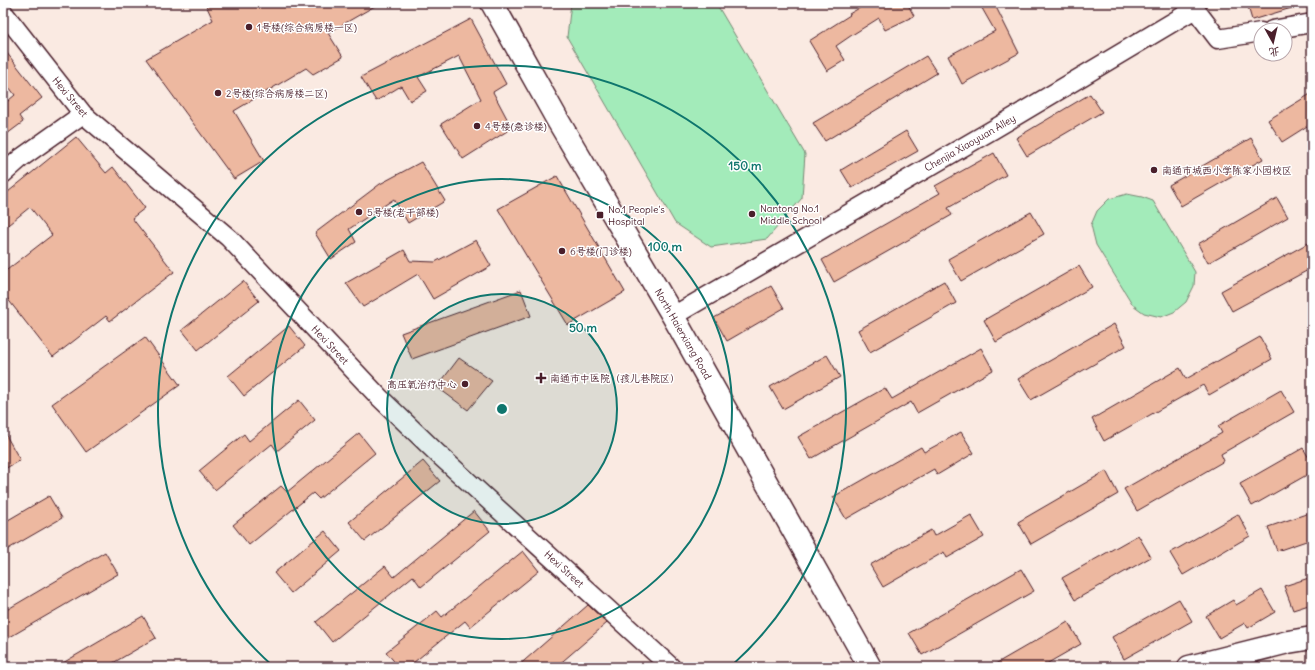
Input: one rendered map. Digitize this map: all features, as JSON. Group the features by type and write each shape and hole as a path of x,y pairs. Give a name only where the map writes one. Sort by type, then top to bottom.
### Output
{"main road":[{"name":"North Haierxiang Road","path":"492,3 557,119 673,316 870,667"},
{"path":"1189,667 1288,642 1312,638"}],"street":[{"name":"Chenjia Xiaoyuan Alley","path":"673,316 994,130 1195,9 1218,39 1253,33"},
{"name":"Hexi Street","path":"3,12 83,114 229,238 379,397 438,454 671,667"},
{"path":"1293,26 1312,23"},
{"path":"3,174 21,158 83,114"}],"green space":[{"path":"571,3 716,3 805,154 802,198 767,239 711,247 675,223 567,37"},
{"path":"1127,194 1153,201 1195,272 1194,286 1186,302 1174,312 1161,317 1144,313 1133,305 1096,245 1091,225 1097,211 1109,199"}],"building":[{"name":"2号楼(综合病房楼二区)","path":"205,3 380,3 328,33 343,57 313,74 306,68 234,111 264,161 234,179 146,59 213,20"},
{"path":"868,3 907,3 914,16 885,30 879,18 852,35 836,46 845,60 827,71 809,41"},
{"path":"979,3 994,3 1019,53 962,84 948,56 995,31"},
{"path":"1247,3 1298,3 1298,6 1252,20"},
{"path":"471,19 506,84 493,92 512,128 463,159 441,124 481,99 459,56 418,77 427,91 410,101 401,86 376,101 361,77"},
{"path":"3,48 42,98 19,116 23,122 3,137 3,105 15,95 3,79"},
{"path":"926,56 937,73 825,141 813,123"},
{"path":"1312,93 1312,123 1282,142 1268,120"},
{"path":"1090,94 1102,112 1027,156 1016,138"},
{"path":"906,131 918,151 852,188 841,170"},
{"path":"76,137 106,173 113,167 145,208 132,218 174,272 110,321 106,316 53,357 3,293 3,273 52,235 30,207 3,229 3,196"},
{"path":"1251,138 1263,159 1181,206 1169,185"},
{"path":"994,153 1006,175 948,208 952,215 834,282 822,260 940,193 935,186"},
{"name":"5号楼(老干部楼)","path":"421,162 445,201 408,223 394,199 349,229 356,242 331,259 315,233 380,184"},
{"name":"6号楼(门诊楼)","path":"557,176 625,292 568,325 498,209"},
{"path":"1277,198 1288,217 1208,263 1198,244"},
{"path":"1031,212 1044,234 961,281 948,259"},
{"path":"476,240 491,266 433,299 418,274 363,307 346,283 404,250 410,261 435,262"},
{"path":"1312,241 1312,268 1232,311 1221,291"},
{"path":"1079,266 1092,287 996,342 984,320"},
{"path":"243,281 259,301 198,350 182,330"},
{"path":"944,281 956,303 870,352 858,330"},
{"path":"771,286 784,308 727,341 714,318"},
{"path":"521,290 531,316 412,359 401,333"},
{"path":"1114,324 1126,346 1031,400 1018,379"},
{"path":"289,326 305,346 244,396 228,376"},
{"path":"145,337 180,385 86,452 52,404"},
{"path":"1260,337 1272,359 1209,395 1203,385 1104,441 1092,419 1180,368 1186,379"},
{"path":"981,348 993,370 917,413 911,402 811,459 798,437 885,388 892,399"},
{"path":"827,355 840,377 783,409 770,387"},
{"name":"高压氧治疗中心","path":"459,358 492,381 468,410 437,387"},
{"path":"1281,390 1294,412 1221,454 1224,461 1137,511 1124,489 1222,433 1218,426"},
{"path":"299,400 315,420 277,451 272,444 215,490 199,471 244,434 249,441"},
{"path":"3,430 20,460 3,470"},
{"path":"961,432 974,453 937,475 934,469 846,519 833,497 921,447 924,452"},
{"path":"359,433 375,453 319,499 313,493 249,545 233,525 281,486 287,492"},
{"path":"1303,448 1312,463 1312,472 1252,506 1240,484"},
{"path":"423,461 440,481 365,541 349,522"},
{"path":"1106,471 1118,494 1031,544 1018,522"},
{"path":"49,496 62,518 3,552 3,523"},
{"path":"474,511 490,531 421,587 413,576 332,642 316,622 385,566 394,577"},
{"path":"1312,512 1312,539 1277,551 1268,527"},
{"path":"1238,514 1250,536 1183,575 1170,553"},
{"path":"971,515 984,537 947,558 944,552 883,587 870,565 931,530 934,536"},
{"path":"325,531 341,551 291,593 274,573"},
{"path":"1138,535 1151,557 1075,600 1062,578"},
{"path":"523,551 539,571 470,627 465,621 408,667 399,667 386,652 437,611 442,617"},
{"path":"105,552 118,574 3,641 3,612"},
{"path":"1021,569 1034,591 922,655 909,633"},
{"path":"1312,577 1312,604 1293,610 1284,586"},
{"path":"1262,590 1275,612 1248,628 1245,623 1219,638 1206,616 1233,600 1236,605"},
{"path":"1179,599 1192,621 1124,659 1112,637"},
{"path":"588,605 607,623 556,667 517,667"},
{"path":"143,616 156,638 106,667 56,667"},
{"path":"1068,622 1081,644 1041,667 990,667"}],"place":[{"name":"1号楼(综合病房楼一区)","path":"249,27"},
{"name":"2号楼(综合病房楼二区)","path":"218,93"},
{"name":"4号楼(急诊楼)","path":"477,126"},
{"name":"南通市城西小学陈家小园校区","path":"1154,170"},
{"name":"5号楼(老干部楼)","path":"359,212"},
{"name":"Nantong No.1 Middle School","path":"752,214"},
{"name":"No.1 People's Hospital","path":"600,215"},
{"name":"6号楼(门诊楼)","path":"562,251"},
{"name":"南通市中医院（孩儿巷院区）","path":"541,378"},
{"name":"高压氧治疗中心","path":"465,384"}]}
